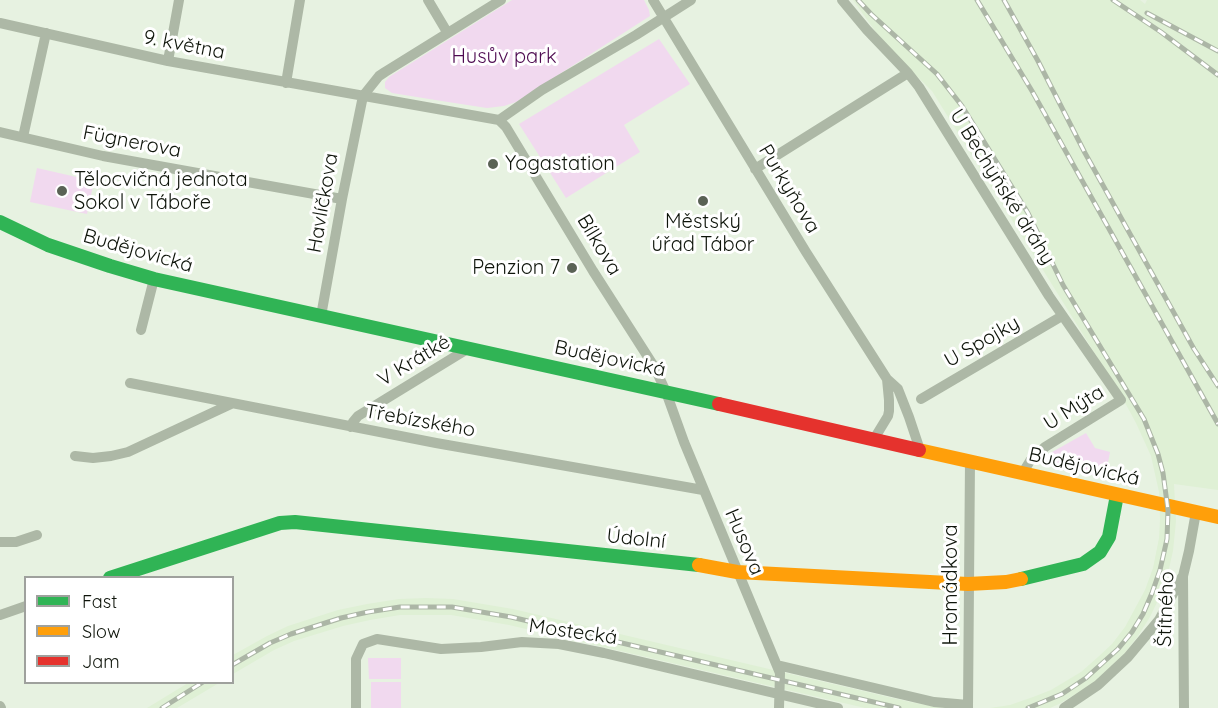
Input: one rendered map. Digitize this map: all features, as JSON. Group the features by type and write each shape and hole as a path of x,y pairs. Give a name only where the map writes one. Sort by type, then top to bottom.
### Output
{"main road":[{"name":"Budějovická","path":"0,222 48,245 154,279 1218,517"},
{"name":"Údolní","path":"116,576 280,523 295,522 714,567 737,572 968,584 1006,582 1083,564 1100,552 1109,537 1117,495"}],"street":[{"path":"168,61 179,0"},
{"path":"286,83 300,0"},
{"path":"428,0 447,32"},
{"path":"363,96 379,76 501,0"},
{"name":"Purkyňova","path":"653,0 755,169 887,379 898,389 920,450"},
{"path":"499,120 542,90 691,0"},
{"name":"U Bechyňské dráhy","path":"842,0 919,87 1062,316 1121,400"},
{"name":"9. května","path":"0,23 168,61 499,120"},
{"path":"23,137 46,33"},
{"path":"755,169 908,73"},
{"name":"Havlíčkova","path":"321,316 363,96"},
{"name":"Bílkova","path":"499,120 506,127 592,271 655,369 666,392"},
{"name":"Fügnerova","path":"0,132 103,156 342,199"},
{"path":"141,330 154,279"},
{"name":"U Spojky","path":"921,399 1062,316"},
{"name":"V Krátké","path":"351,427 358,416 469,348"},
{"name":"Purkyňova","path":"874,440 888,416 887,379"},
{"name":"Třebízského","path":"130,383 351,427 703,490"},
{"name":"Husova","path":"666,392 703,490 780,673 779,708"},
{"name":"U Mýta","path":"1022,474 1030,461 1045,447 1121,400"},
{"path":"75,456 93,458 128,452 232,404"},
{"name":"Hromádkova","path":"968,707 970,461"},
{"name":"Štítného","path":"1184,708 1183,576 1196,512"},
{"path":"0,542 16,542 37,535"},
{"path":"1064,708 1098,685 1128,657 1159,620 1183,576"},
{"path":"0,615 24,607"},
{"name":"Mostecká","path":"356,708 356,659 363,644 377,639 441,649 522,642 559,645 604,653 838,708"},
{"path":"777,665 933,702 968,707"}],"shaded area":[{"path":"853,0 1140,0 1145,4 1147,0 1218,0 1218,490 1174,484 1176,521 1173,551 1160,596 1150,617 1124,654 1091,685 1050,708 990,708 1010,705 1051,690 1081,672 1112,644 1125,627 1145,590 1153,568 1159,538 1159,492 1151,456 1123,399 932,91 885,45"},
{"path":"399,599 453,599 513,609 910,702 945,708 865,708 509,625 451,615 400,615 343,626 294,641 234,673 234,654 288,626 338,610"},
{"path":"186,684 217,684 177,708 147,708"}],"green space":[{"name":"Husův park","path":"512,0 644,0 650,16 516,102 504,106 487,108 392,93 385,88 385,82 389,77"},
{"name":"Husův park","path":"659,39 690,84 624,125 640,152 566,198 519,124"},
{"name":"Tělocvičná jednota Sokol v Táboře","path":"37,168 94,181 87,214 30,202"},
{"path":"1086,433 1095,448 1110,452 1105,478 1045,463 1045,456"},
{"path":"368,658 401,658 401,679 369,679"},
{"path":"371,682 401,682 401,708 371,708"}],"railway":[{"path":"858,0 937,74 962,106 1028,213 1063,285 1144,419 1163,473 1168,510 1167,539 1160,570 1143,614 1118,649 1086,678 1062,694 1028,708"},
{"path":"977,0 1032,91 1218,424"},
{"path":"1004,0 1085,153 1194,349 1218,386"},
{"path":"1113,0 1161,32 1218,75"},
{"path":"1147,13 1218,51"},
{"path":"234,664 291,634 341,618 400,607 452,607 511,617 899,708"},
{"path":"162,708 200,684"}],"traffic: fast":[{"path":"0,222 48,245 154,279 719,404"},
{"path":"1021,579 1083,564 1100,552 1109,537 1117,495"},
{"path":"116,576 280,523 295,522 699,565"}],"traffic: slow":[{"path":"919,450 1218,517"},
{"path":"699,565 737,572 968,584 1021,579"}],"traffic: jam":[{"path":"719,404 919,450"}],"place":[{"name":"Yogastation","path":"493,164"},
{"name":"Tělocvičná jednota Sokol v Táboře","path":"62,191"},
{"name":"Městský úřad Tábor","path":"703,201"},
{"name":"Penzion 7","path":"572,268"}]}
